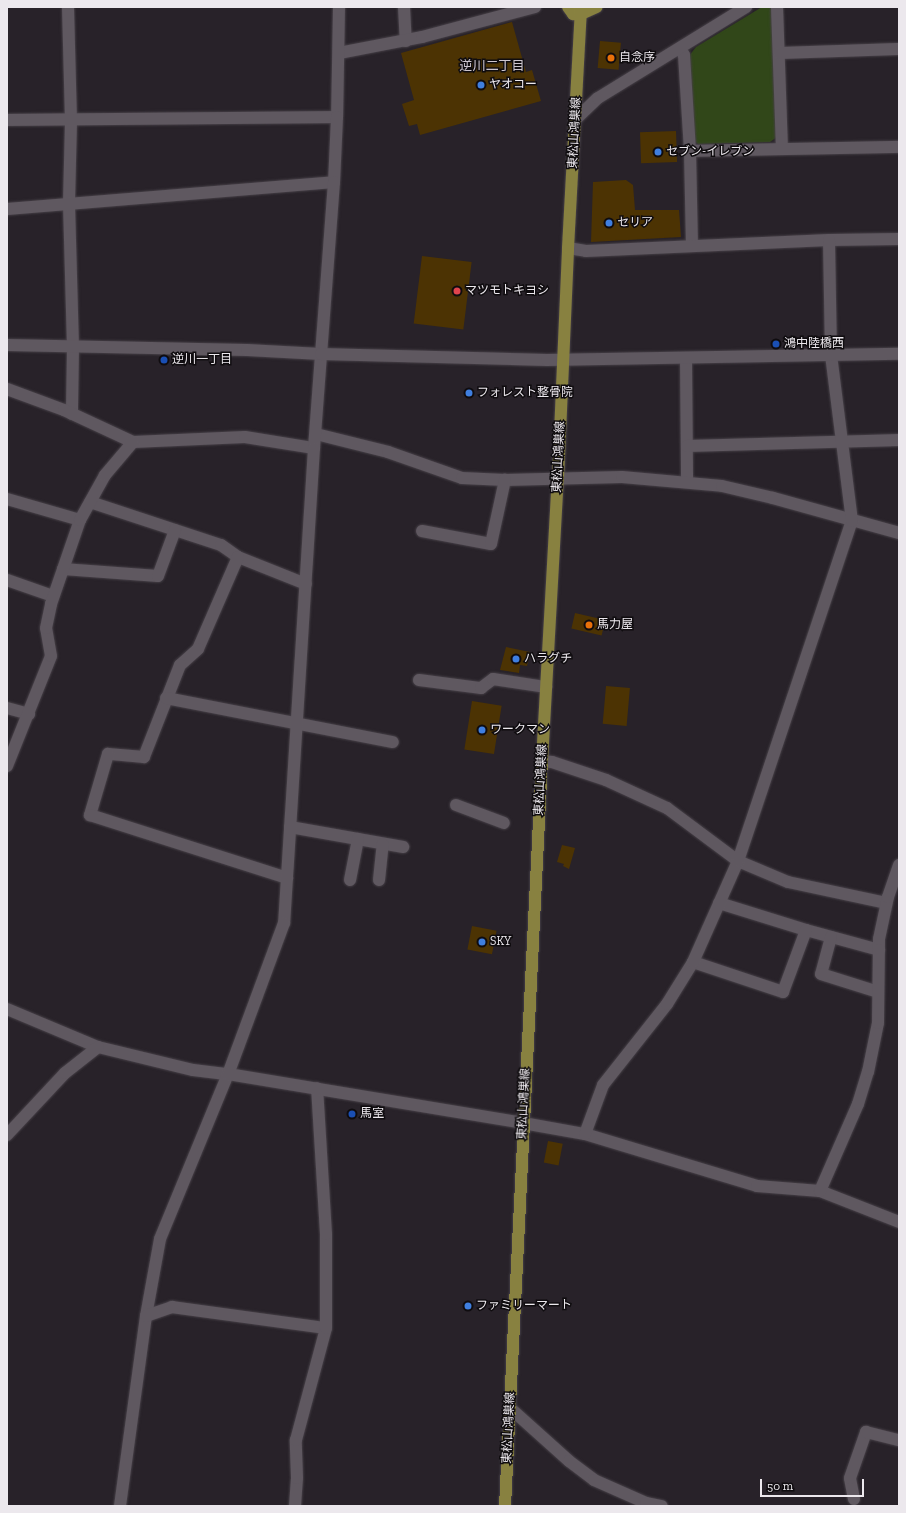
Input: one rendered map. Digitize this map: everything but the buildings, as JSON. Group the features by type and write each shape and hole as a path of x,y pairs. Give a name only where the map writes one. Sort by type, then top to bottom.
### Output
{"main road":[{"path":"568,7 573,14 597,7"},
{"name":"東松山鴻巣線","path":"505,1506 523,1123 558,479 568,248 581,11"}],"street":[{"path":"68,7 71,120 69,204 72,414"},
{"path":"120,1506 146,1316 160,1239 228,1074 284,923 314,448 334,182 339,53 339,7"},
{"path":"404,7 406,41"},
{"path":"339,53 406,41 535,7"},
{"path":"576,119 598,98 680,49 746,7"},
{"path":"777,7 782,149"},
{"path":"680,49 684,55 690,151 692,246"},
{"path":"779,53 899,50"},
{"path":"7,120 337,117"},
{"path":"690,151 899,146"},
{"path":"7,209 334,182"},
{"path":"568,248 586,250 829,240 899,239"},
{"path":"585,1134 603,1086 667,1004 693,962 738,861 852,521 831,355 829,240"},
{"path":"7,345 564,359 899,354"},
{"path":"686,358 687,482"},
{"path":"7,389 72,414 133,442 246,437 314,448"},
{"path":"316,434 388,452 462,478 505,480 622,477 722,486 773,498 899,533"},
{"path":"687,446 899,440"},
{"path":"7,766 51,656 46,628 53,596 80,520 105,475 133,442"},
{"path":"422,531 491,544 505,480"},
{"path":"7,499 80,520"},
{"path":"90,502 221,545 238,557 306,584"},
{"path":"63,568 158,576 175,530"},
{"path":"238,557 198,649 180,665 144,757 108,754 90,816 287,878"},
{"path":"7,580 53,596"},
{"path":"419,680 481,688 493,679 546,687"},
{"path":"166,698 297,722 393,742"},
{"path":"7,708 29,714"},
{"path":"542,761 552,762 606,780 668,808 738,861 788,882 886,903"},
{"path":"456,805 504,823"},
{"path":"290,827 403,847"},
{"path":"350,880 358,839"},
{"path":"379,880 383,844"},
{"path":"820,1191 858,1104 868,1072 878,1023 879,939 886,903 899,864"},
{"path":"719,903 806,930 879,950"},
{"path":"693,962 784,992 806,930"},
{"path":"831,937 821,974 878,992"},
{"path":"7,1009 98,1047 193,1070 317,1088 585,1134 757,1186 820,1191 899,1222"},
{"path":"7,1135 65,1073 98,1047"},
{"path":"295,1506 297,1478 296,1440 326,1328 326,1234 317,1088"},
{"path":"146,1316 172,1307 326,1328"},
{"path":"510,1408 569,1461 594,1480 646,1503 662,1506"},
{"path":"854,1499 850,1478 866,1432 899,1440"}],"green space":[{"path":"762,7 772,8 777,137 770,142 698,144 693,140 689,56 696,47"}],"place":[{"name":"自念序","path":"611,58"},
{"name":"ヤオコー","path":"481,85"},
{"name":"セブン-イレブン","path":"658,152"},
{"name":"セリア","path":"609,223"},
{"name":"マツモトキヨシ","path":"457,291"},
{"name":"鴻中陸橋西","path":"776,344"},
{"name":"逆川一丁目","path":"164,360"},
{"name":"フォレスト整骨院","path":"469,393"},
{"name":"馬力屋","path":"589,625"},
{"name":"ハラグチ","path":"516,659"},
{"name":"ワークマン","path":"482,730"},
{"name":"SKY","path":"482,942"},
{"name":"馬室","path":"352,1114"},
{"name":"ファミリーマート","path":"468,1306"}],"district":[{"name":"逆川二丁目","path":"492,66"}]}
